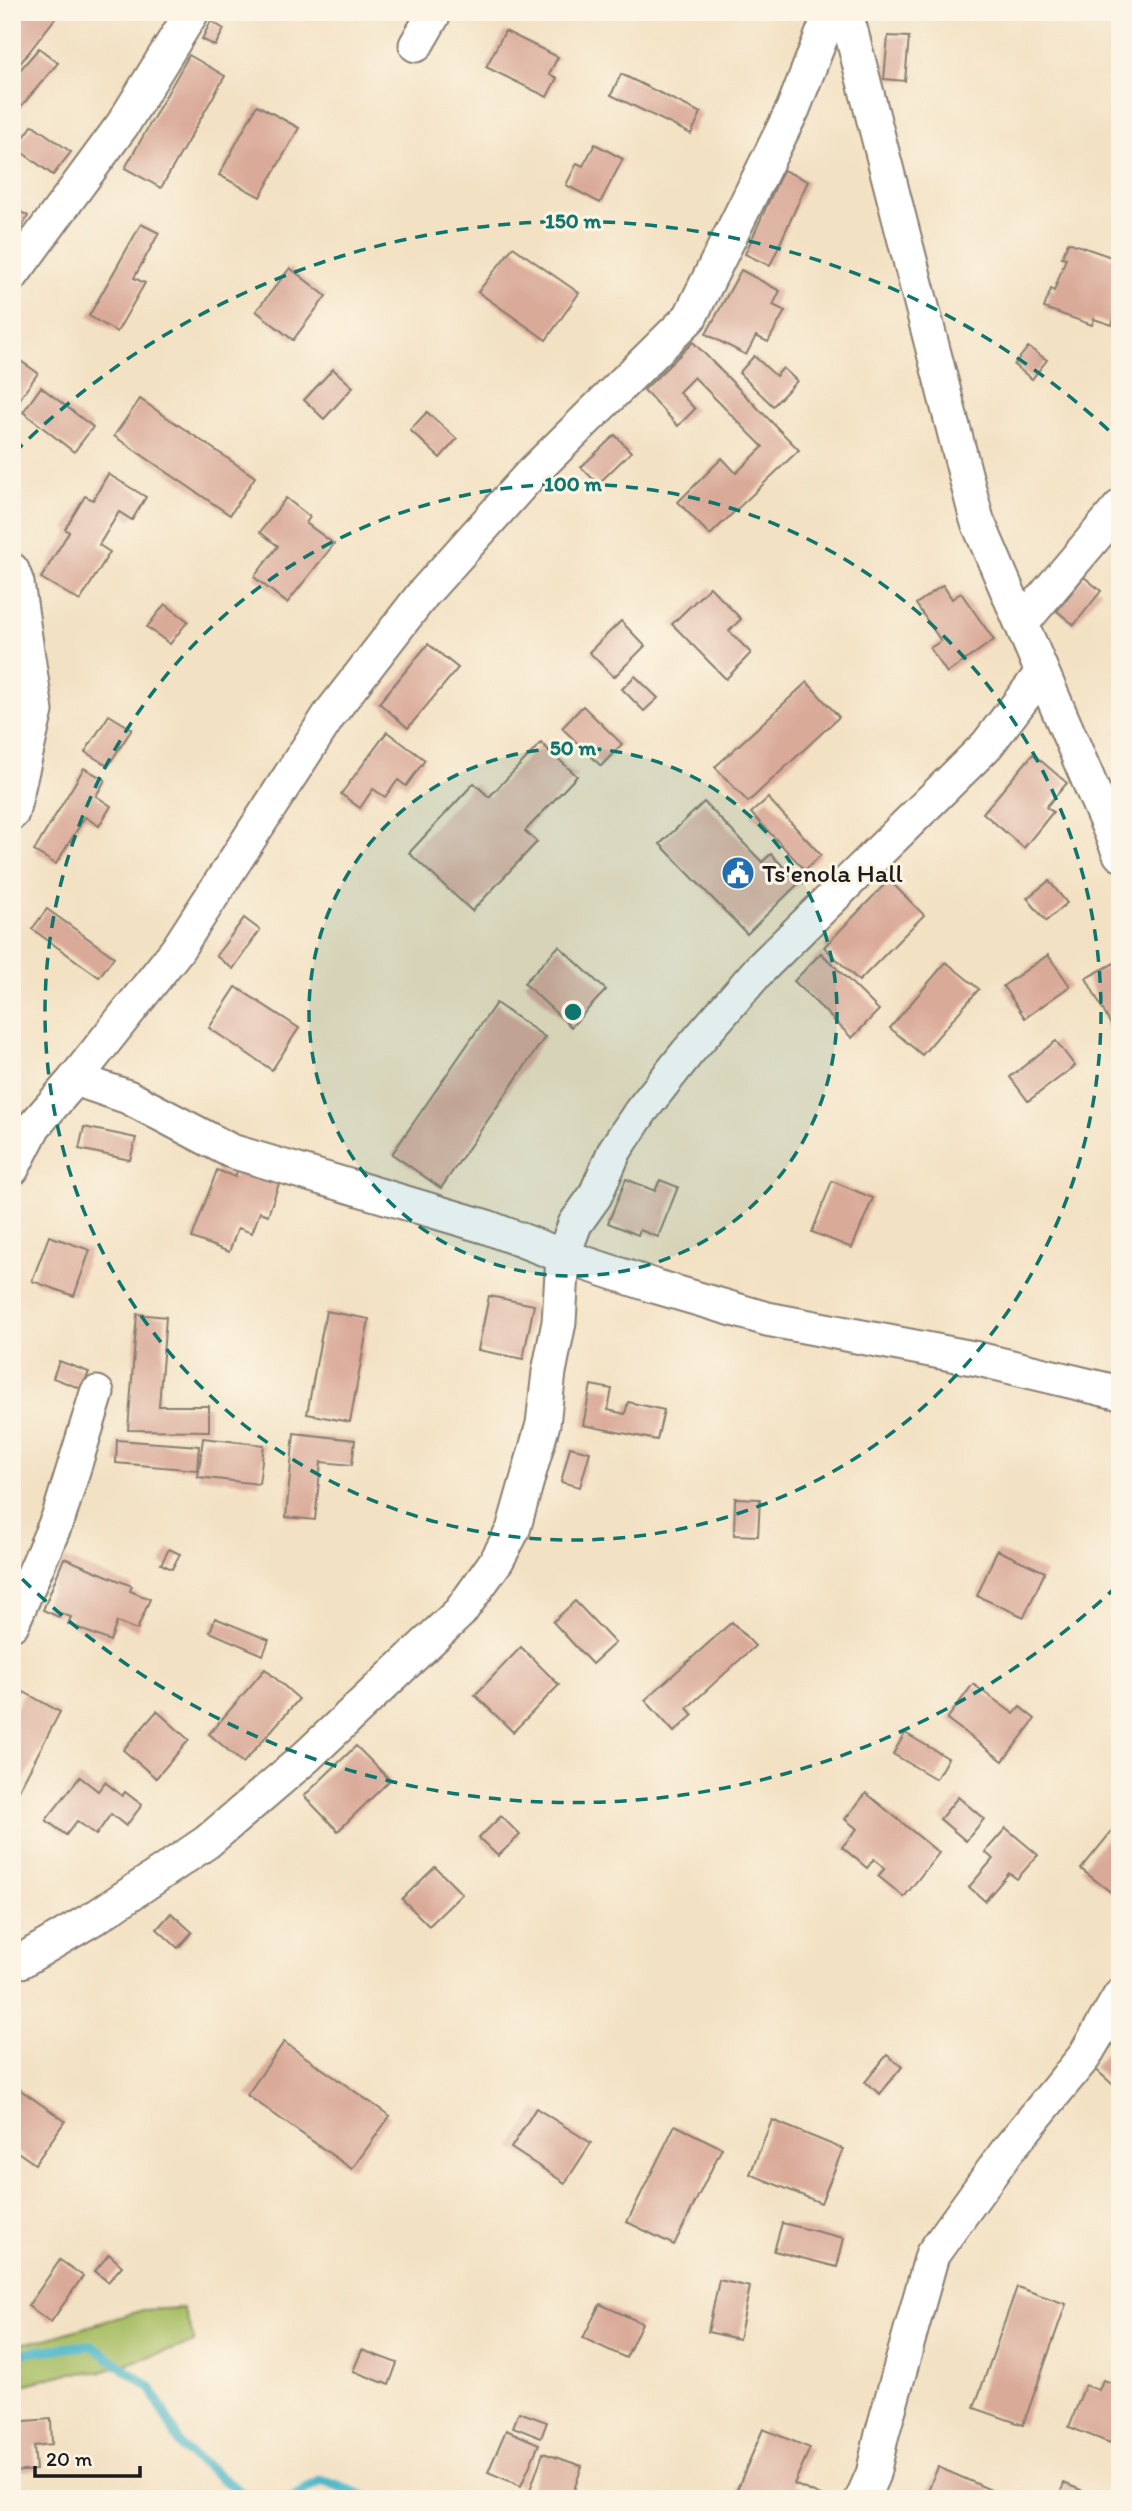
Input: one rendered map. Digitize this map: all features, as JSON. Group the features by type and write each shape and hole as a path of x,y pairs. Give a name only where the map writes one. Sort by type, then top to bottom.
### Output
{"street":[{"path":"12,275 123,124 192,12"},
{"path":"416,45 435,12"},
{"path":"12,1169 34,1126 75,1079 177,950 330,714 422,594 529,476 690,317 793,109 831,12"},
{"path":"846,12 977,520 1120,854"},
{"path":"1022,623 1120,507"},
{"path":"12,570 17,583 36,711 12,813"},
{"path":"12,1961 21,1961 99,1915 207,1842 305,1758 460,1612 497,1560 513,1530 543,1424 549,1372 559,1322 563,1256 575,1224 594,1196 615,1150 641,1111 687,1053 759,970 987,745 1041,674"},
{"path":"75,1079 128,1097 231,1151 487,1227 654,1286 767,1319 978,1359 1120,1392"},
{"path":"12,1624 59,1516 97,1393"},
{"path":"862,2499 873,2474 881,2434 932,2255 999,2162 1084,2057 1120,1996"}],"green space":[{"path":"183,2308 195,2342 101,2372 69,2373 12,2388 12,2345 46,2339 143,2310"}],"building":[{"path":"21,12 60,12 12,74 12,24"},
{"path":"211,21 224,29 215,46 202,39"},
{"path":"505,31 558,57 549,74 557,78 547,97 486,67"},
{"path":"888,36 909,37 905,81 884,79"},
{"path":"39,48 58,63 14,115 12,79"},
{"path":"189,55 225,76 161,188 125,168"},
{"path":"621,74 701,113 691,134 611,95"},
{"path":"257,105 299,128 260,197 219,175"},
{"path":"33,125 71,152 53,175 16,148"},
{"path":"595,144 623,159 600,203 566,185 577,163 583,166"},
{"path":"783,170 808,181 770,266 745,254"},
{"path":"12,207 28,216 14,242 12,241"},
{"path":"141,224 159,233 134,278 145,283 117,332 89,316"},
{"path":"1068,242 1120,260 1120,302 1112,325 1094,319 1092,325 1044,308 1051,289 1054,291 1066,258 1062,257"},
{"path":"513,247 579,293 546,340 478,292"},
{"path":"290,268 326,296 293,340 256,311"},
{"path":"741,270 780,291 773,305 785,311 768,342 756,336 746,355 706,334"},
{"path":"693,342 799,450 710,535 678,502 722,458 736,473 763,447 694,377 679,392 695,409 678,426 644,390"},
{"path":"1028,347 1047,360 1032,379 1014,365"},
{"path":"12,355 38,373 17,403 12,400"},
{"path":"754,356 776,376 783,368 797,381 773,406 739,373"},
{"path":"333,369 353,387 324,419 304,400"},
{"path":"41,387 93,427 74,452 23,412"},
{"path":"140,399 255,477 230,515 114,436"},
{"path":"427,412 457,439 440,458 410,430"},
{"path":"615,435 631,452 598,484 581,467"},
{"path":"108,474 146,497 132,520 119,512 99,545 110,552 80,601 41,578 69,532 65,529 85,496 93,500"},
{"path":"286,498 310,517 306,523 334,544 287,603 254,577 278,546 260,532"},
{"path":"1084,577 1101,591 1074,625 1057,611"},
{"path":"943,585 952,599 961,593 994,640 947,673 930,648 941,641 916,604"},
{"path":"710,587 741,619 729,631 751,653 726,679 672,624"},
{"path":"165,604 188,621 170,644 147,627"},
{"path":"621,621 645,646 614,677 589,652"},
{"path":"428,644 458,668 408,728 379,703"},
{"path":"635,676 658,698 644,711 622,689"},
{"path":"807,682 839,717 748,802 715,767"},
{"path":"583,706 622,744 601,766 562,728"},
{"path":"109,715 132,729 108,766 85,752"},
{"path":"387,732 425,760 406,786 398,780 385,797 373,789 360,808 341,794"},
{"path":"541,743 577,776 525,831 537,842 472,911 409,853 474,783 489,797"},
{"path":"1033,754 1067,783 1046,807 1053,812 1024,848 983,813"},
{"path":"84,768 105,780 96,796 111,806 99,826 85,817 56,864 34,851"},
{"path":"768,798 821,855 805,870 751,813"},
{"name":"Ts'enola Hall","path":"704,802 762,862 771,854 799,883 747,934 660,844"},
{"path":"889,880 924,915 859,981 824,947"},
{"path":"1049,881 1067,903 1046,921 1027,898"},
{"path":"47,909 114,957 99,977 32,929"},
{"path":"244,918 260,930 233,969 216,956"},
{"path":"559,946 606,990 571,1027 524,983"},
{"path":"821,953 879,1010 852,1038 794,981"},
{"path":"1048,955 1070,986 1025,1018 1003,986"},
{"path":"1120,960 1120,1042 1086,978"},
{"path":"946,962 979,989 922,1055 890,1028"},
{"path":"236,987 299,1028 272,1070 209,1028"},
{"path":"496,1003 545,1037 441,1188 392,1154"},
{"path":"1056,1041 1075,1066 1028,1101 1010,1077"},
{"path":"84,1127 136,1138 130,1160 79,1149"},
{"path":"241,1160 282,1175 268,1215 260,1212 252,1233 238,1228 229,1252 192,1238 217,1170 235,1177"},
{"path":"626,1179 655,1191 660,1180 678,1187 658,1237 640,1230 638,1235 608,1223"},
{"path":"832,1181 873,1198 852,1248 812,1232"},
{"path":"49,1236 90,1250 74,1296 32,1281"},
{"path":"489,1296 534,1305 523,1359 478,1350"},
{"path":"326,1311 369,1319 350,1422 307,1414"},
{"path":"137,1314 166,1317 159,1406 209,1406 209,1431 128,1430"},
{"path":"59,1361 89,1372 82,1389 53,1378"},
{"path":"591,1385 612,1389 608,1410 625,1414 628,1402 664,1410 657,1440 583,1425"},
{"path":"294,1433 355,1440 352,1465 321,1462 315,1520 286,1517"},
{"path":"203,1438 264,1445 259,1484 198,1477"},
{"path":"117,1440 199,1446 197,1470 116,1463"},
{"path":"570,1447 590,1452 580,1487 561,1482"},
{"path":"735,1498 760,1499 758,1536 734,1535"},
{"path":"169,1549 180,1554 172,1569 161,1564"},
{"path":"997,1550 1045,1572 1024,1617 977,1596"},
{"path":"64,1558 132,1586 130,1591 150,1599 137,1630 117,1622 110,1641 68,1624 71,1617 60,1613 59,1617 43,1610"},
{"path":"575,1601 615,1643 592,1664 553,1622"},
{"path":"215,1618 269,1640 263,1655 210,1632"},
{"path":"732,1622 755,1646 687,1708 693,1715 674,1732 645,1700"},
{"path":"521,1647 559,1685 513,1732 475,1695"},
{"path":"265,1669 299,1699 243,1763 209,1734"},
{"path":"973,1684 1014,1714 1020,1707 1035,1719 1003,1761 947,1719"},
{"path":"24,1692 60,1712 12,1803 12,1715"},
{"path":"157,1711 189,1740 156,1778 123,1750"},
{"path":"905,1733 948,1758 936,1779 893,1754"},
{"path":"356,1746 390,1780 338,1831 304,1796"},
{"path":"80,1777 98,1791 105,1782 122,1796 125,1792 142,1805 126,1826 111,1814 96,1835 77,1821 66,1835 46,1820"},
{"path":"866,1793 939,1853 904,1897 878,1876 885,1868 874,1859 867,1868 842,1847 857,1829 845,1819"},
{"path":"958,1797 984,1819 966,1841 940,1819"},
{"path":"501,1816 520,1835 498,1856 479,1838"},
{"path":"1120,1821 1120,1883 1112,1893 1081,1869"},
{"path":"1006,1828 1038,1855 1017,1879 1009,1873 985,1901 969,1887 993,1859 985,1852"},
{"path":"435,1867 462,1894 429,1926 402,1899"},
{"path":"171,1913 192,1932 178,1948 157,1929"},
{"path":"1120,2036 1120,2091 1093,2067"},
{"path":"284,2042 390,2116 352,2169 247,2095"},
{"path":"887,2055 902,2067 880,2094 865,2082"},
{"path":"12,2084 65,2121 35,2164 12,2148"},
{"path":"536,2108 591,2143 565,2183 511,2148"},
{"path":"772,2120 843,2149 821,2203 750,2174"},
{"path":"675,2125 722,2148 674,2245 627,2222"},
{"path":"782,2223 844,2238 837,2267 774,2251"},
{"path":"109,2254 122,2266 108,2282 95,2271"},
{"path":"60,2260 83,2276 51,2322 28,2306"},
{"path":"719,2280 750,2287 739,2339 708,2332"},
{"path":"1017,2287 1066,2304 1023,2425 974,2408"},
{"path":"600,2304 642,2323 626,2358 583,2338"},
{"path":"362,2350 397,2363 389,2385 353,2371"},
{"path":"1103,2380 1120,2386 1120,2418 1110,2443 1069,2427 1085,2385 1099,2390"},
{"path":"519,2412 547,2422 541,2438 513,2427"},
{"path":"51,2419 52,2444 34,2446 36,2470 12,2472 12,2422"},
{"path":"763,2429 810,2448 794,2484 823,2497 822,2499 746,2499 735,2494"},
{"path":"506,2430 539,2444 521,2486 488,2472"},
{"path":"543,2453 582,2466 571,2499 535,2499 528,2496"},
{"path":"938,2467 991,2490 987,2499 948,2499 928,2490"},
{"path":"1064,2483 1081,2490 1077,2499 1058,2499"}],"waterway":[{"path":"12,2354 91,2345 151,2388 183,2449 250,2499"},
{"path":"291,2499 321,2480 372,2499"}],"place":[{"name":"Ts'enola Hall","path":"738,873"}]}
